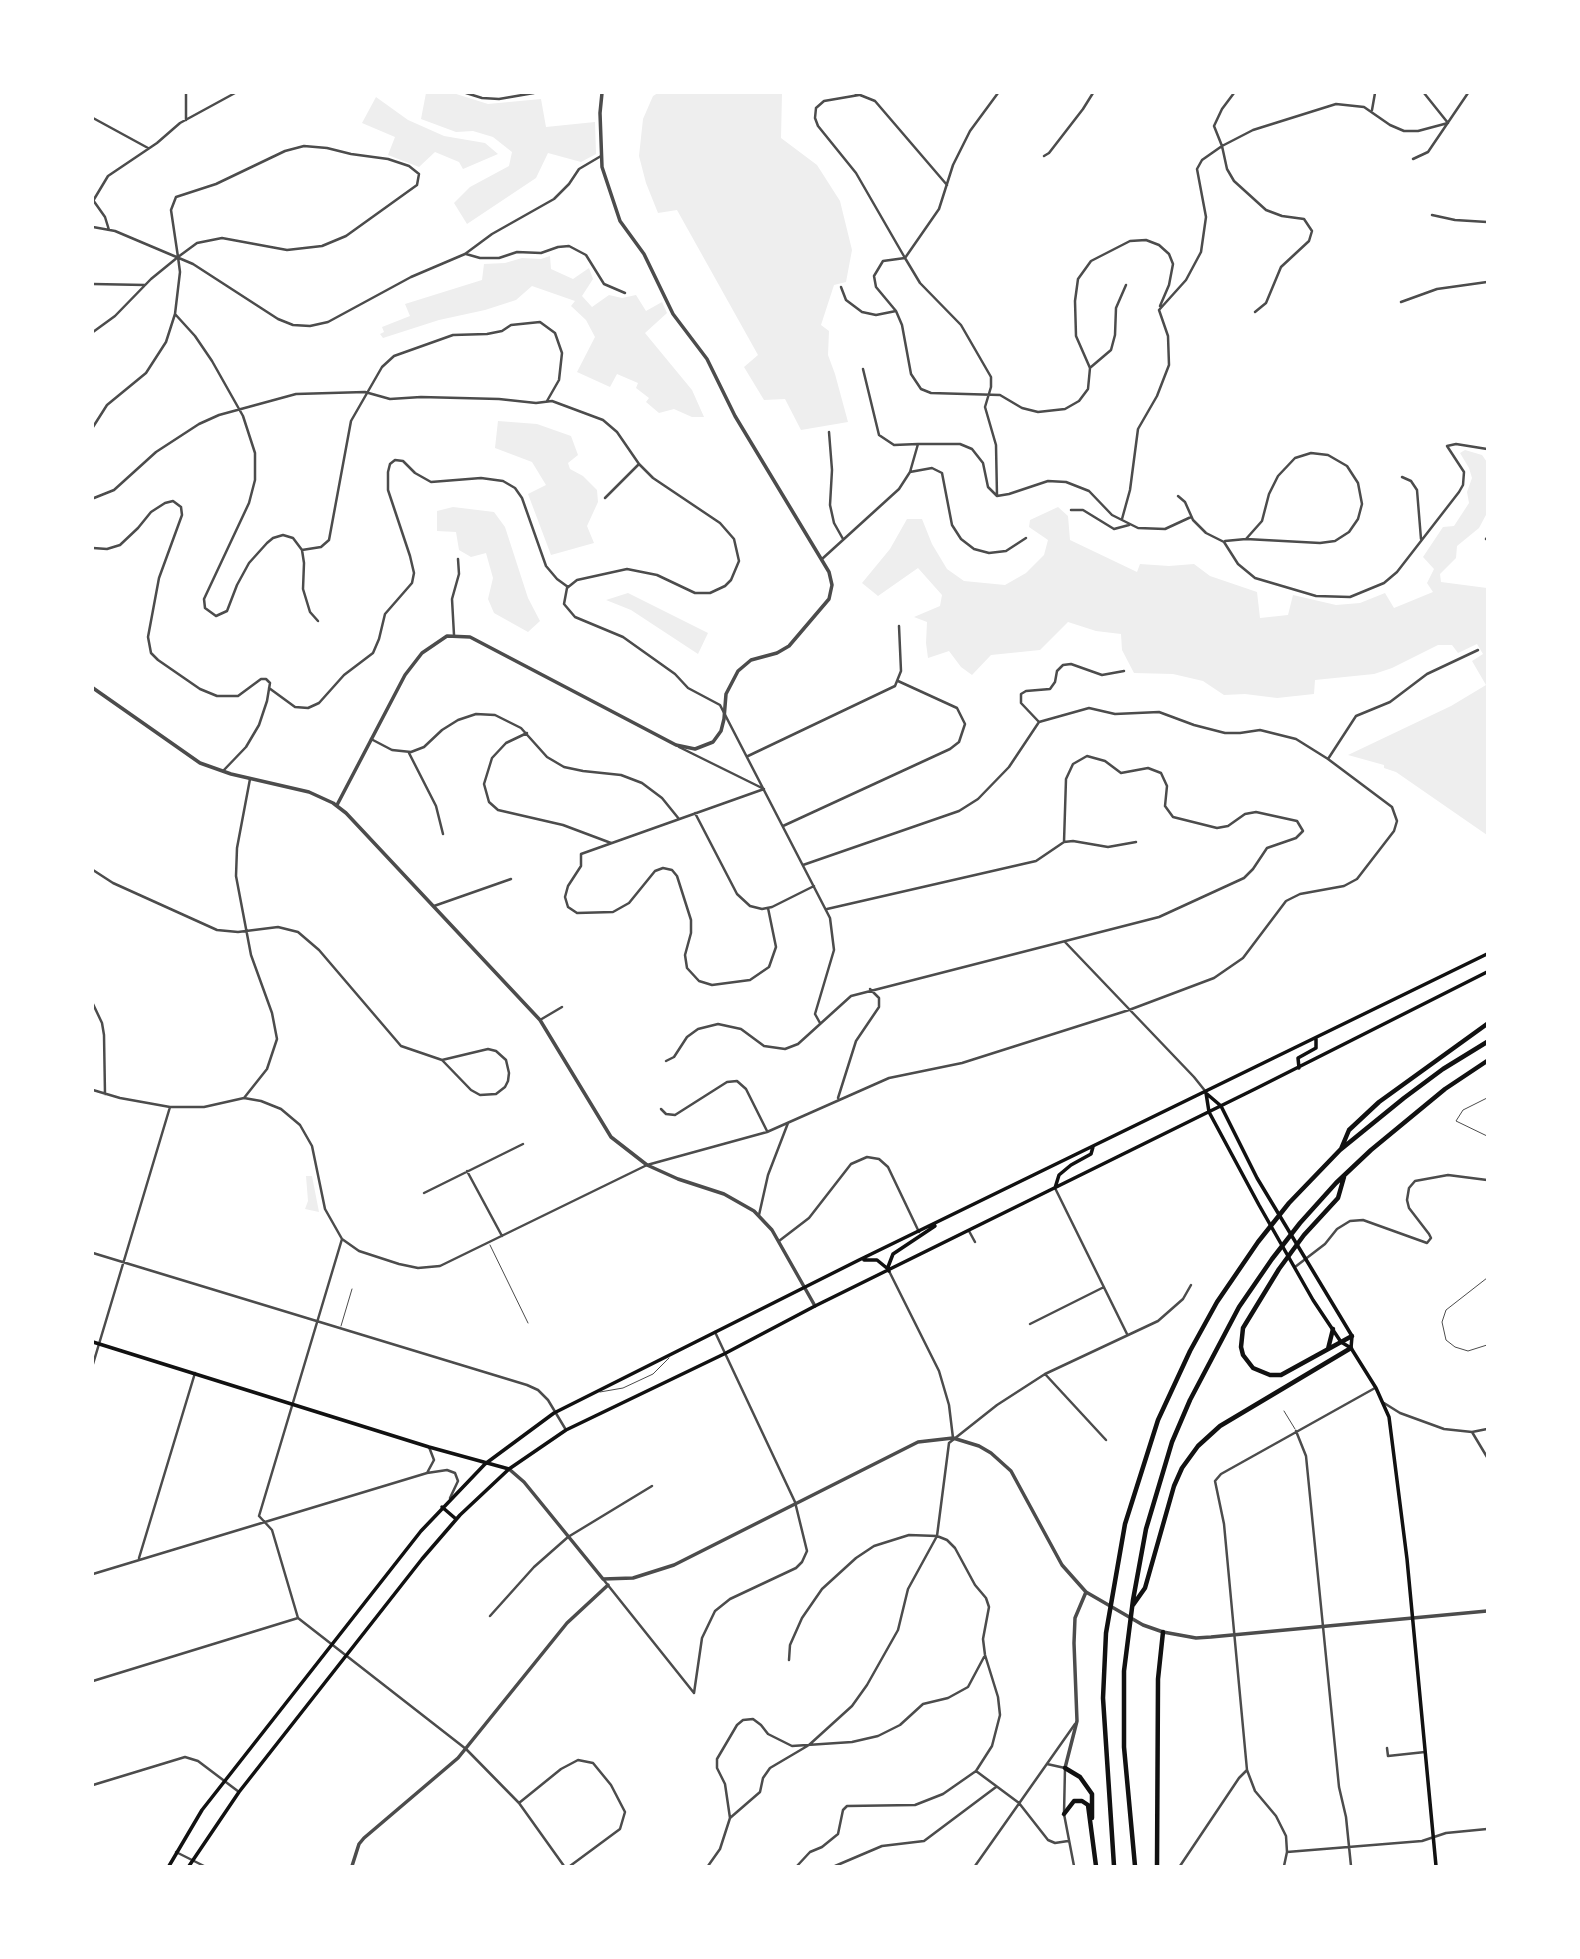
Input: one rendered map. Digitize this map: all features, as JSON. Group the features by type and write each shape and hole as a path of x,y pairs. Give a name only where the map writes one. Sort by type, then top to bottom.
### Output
{"highway":[{"path":"1340,1150 1349,1129 1379,1102 1487,1024"},
{"path":"1114,1866 1104,1721 1106,1633 1112,1586 1125,1524 1158,1420 1190,1351 1217,1302 1258,1242 1289,1203 1340,1150 1443,1069 1487,1042"},
{"path":"1135,1866 1124,1734 1127,1642 1146,1530 1172,1442 1189,1400 1221,1337 1272,1259 1300,1223 1371,1150 1445,1089 1487,1061"},
{"path":"1344,1176 1338,1199 1304,1235 1279,1269 1243,1328 1241,1347 1247,1362 1261,1373 1281,1376 1352,1336"},
{"path":"1328,1349 1333,1329"},
{"path":"1133,1602 1145,1588 1174,1486 1182,1468 1198,1446 1226,1422 1351,1348"},
{"path":"1157,1866 1158,1679 1163,1632"},
{"path":"1065,1768 1080,1777 1092,1794 1096,1866"},
{"path":"1064,1814 1069,1804 1082,1801 1088,1805 1092,1823"}],"main road":[{"path":"169,1866 198,1816 224,1781 442,1507 485,1464 554,1413 1487,954"},
{"path":"190,1866 239,1792 346,1655 456,1519 509,1469 566,1430 724,1354 815,1306 1299,1068 1487,972"},
{"path":"1299,1068 1298,1058 1316,1048 1316,1039"},
{"path":"1206,1093 1221,1106 1258,1178 1352,1336 1351,1348"},
{"path":"1206,1093 1209,1112 1259,1205 1341,1342 1351,1348 1384,1403 1394,1440 1436,1866"},
{"path":"1055,1188 1059,1175 1091,1154 1094,1146"},
{"path":"889,1270 893,1254 943,1220"},
{"path":"859,1261 877,1260 889,1270"},
{"path":"93,1342 429,1447 509,1469"},
{"path":"442,1507 456,1519"}],"street":[{"path":"186,93 186,120"},
{"path":"109,230 105,217 93,201 108,176 186,120 235,93"},
{"path":"466,93 499,99 534,93"},
{"path":"499,99 507,93"},
{"path":"602,93 601,156 605,178 624,229 644,254 673,314 706,359 736,416 829,572 832,585 825,606 789,646 777,653 751,660 738,671 729,685 721,731 712,741 695,749 676,745"},
{"path":"855,93 875,101 947,185"},
{"path":"998,93 970,131 953,165 939,209 905,258 883,261 874,276 879,292 896,311 902,326 911,374 921,389 931,393 1004,397 1030,411 1056,411 1074,405 1084,396 1090,382 1090,368 1078,344 1075,310 1078,279 1091,261 1130,241 1146,240 1159,245 1169,254 1173,264 1159,313 1170,346 1169,365 1157,396 1138,429 1130,490 1122,519"},
{"path":"1044,156 1049,153 1093,93"},
{"path":"1234,93 1214,126 1223,146 1227,169 1234,181 1266,210 1282,216 1304,219 1311,231 1309,241 1282,267 1266,303 1255,312"},
{"path":"1372,111 1375,93"},
{"path":"1424,93 1448,123"},
{"path":"1413,159 1428,152 1468,93"},
{"path":"859,95 824,101 815,113 816,122 856,173 917,278 953,315 991,377 986,413 996,445 996,496"},
{"path":"1160,306 1186,279 1201,252 1206,217 1196,174 1202,160 1223,146 1253,130 1326,106 1346,104 1372,111 1390,125 1404,131 1418,131 1448,123"},
{"path":"93,118 149,148"},
{"path":"93,332 115,316 145,285 178,257 197,243 213,238 287,250 322,246 356,228 418,185 420,178 417,171 388,159 316,146 294,148 216,184 176,197 171,210 178,257 180,272 175,314 166,342 153,364 107,405 93,427"},
{"path":"93,227 109,230 194,264 278,319 302,326 328,321 411,276 465,254 492,234 554,199 579,169 601,156"},
{"path":"1432,215 1487,222"},
{"path":"465,254 480,258 499,258 517,253 541,253 569,246 586,255 604,284 625,293"},
{"path":"1401,302 1437,289 1487,282"},
{"path":"93,284 145,285"},
{"path":"1090,368 1111,350 1115,335 1116,308 1126,285"},
{"path":"841,287 846,300 862,312 876,314 896,311"},
{"path":"175,314 204,348 240,411 252,442 255,480 245,514 204,599 205,608 216,616 227,611 249,563 273,538 288,536 297,542 302,550 303,589 310,612 318,621"},
{"path":"302,550 321,547 332,535 348,430 355,412 382,367 400,352 453,335 487,334 502,331 511,325 534,321 550,328 561,346 559,380 547,401"},
{"path":"863,369 879,435 894,445 960,444 972,449 982,463 988,487 996,496"},
{"path":"94,498 114,490 156,452 199,424 219,415 296,394 366,392 390,399 421,397 536,403 551,401 603,420 617,432 639,464 653,478 713,517 728,531 739,554 735,574 718,590 702,594 647,572 628,569 577,580 568,587 564,598 570,614 623,637 676,674 688,688 720,705 814,886 833,929 834,950 815,1014 820,1023"},
{"path":"829,432 832,470 830,505 834,523 843,539"},
{"path":"821,559 899,489 909,472 918,444"},
{"path":"1178,496 1185,502 1191,517 1206,533 1224,542 1238,564 1255,578 1316,596 1357,596 1392,578 1463,485 1462,465 1447,450 1447,446 1457,444 1487,449"},
{"path":"1224,542 1246,539 1320,543 1335,541 1349,532 1358,519 1362,497 1358,483 1336,458 1311,453 1289,463 1272,485 1262,521 1246,539"},
{"path":"269,688 295,707 308,708 319,703 349,671 373,653 385,614 412,583 414,573 410,556 387,490 390,464 395,460 403,461 415,473 431,482 481,478 503,481 515,488 522,498 546,566 556,579 568,587"},
{"path":"605,498 639,464"},
{"path":"909,472 932,468 942,473 952,526 961,539 974,549 989,553 1006,551 1026,538"},
{"path":"1402,477 1411,481 1417,490 1421,540"},
{"path":"996,496 1048,481 1066,482 1089,491 1112,515 1129,525 1147,530 1165,530 1191,517"},
{"path":"93,548 107,550 120,545 158,506 170,501 180,504 181,515 159,578 148,637 151,653 200,689 217,696 238,696 264,678 268,681 264,713 253,737 222,772"},
{"path":"1071,510 1083,510 1114,529 1129,525"},
{"path":"454,635 452,599 459,574 458,559"},
{"path":"747,756 891,688 898,681 901,671 899,626"},
{"path":"337,806 397,688 413,663 433,644 454,635 470,637 764,789"},
{"path":"1328,759 1356,716 1390,702 1427,674 1478,650"},
{"path":"1040,722 1021,703 1021,694 1050,688 1055,682 1056,671 1063,665 1071,664 1102,675 1124,671"},
{"path":"783,826 935,756 954,746 962,736 964,724 961,712 952,704 898,681"},
{"path":"93,688 187,756 222,772 309,792 337,806 540,1020 604,1128 620,1145 647,1165 734,1198 759,1215 778,1241 815,1306"},
{"path":"93,1090 170,1107 204,1107 244,1098 261,1101 281,1110 300,1125 313,1146 325,1209 342,1239 367,1255 418,1268 440,1266 647,1165 767,1132 888,1078 962,1063 1129,1010 1224,973 1251,949 1286,901 1300,894 1344,886 1363,873 1394,831 1397,816 1392,807 1328,759 1296,739 1268,731 1225,733 1159,712 1115,714 1090,708 1040,722 1016,760 969,805 803,865"},
{"path":"371,739 393,750 408,752 424,747 442,730 458,720 476,715 504,718 527,733 547,757 564,767 621,775 642,783 662,798 679,819"},
{"path":"527,733 506,743 492,758 484,784 489,802 498,810 563,825 611,843"},
{"path":"408,752 436,806 443,834"},
{"path":"666,1061 674,1057 687,1037 710,1025 733,1026 764,1046 778,1050 798,1044 851,996 870,989 1159,917 1244,878 1267,848 1296,838 1303,831 1297,821 1256,813 1245,814 1228,826 1217,828 1173,817 1165,806 1167,786 1161,773 1148,768 1121,773 1105,761 1087,756 1073,764 1066,779 1064,842"},
{"path":"244,1098 267,1069 277,1038 275,1023 256,972 239,901 237,848 250,779"},
{"path":"764,789 581,854 581,866 568,886 565,897 568,907 577,913 619,910 629,903 659,869 668,868 675,872 692,926 685,962 690,974 706,984 750,980 764,973 769,967 776,947 768,908"},
{"path":"695,813 741,900 756,909 768,908 814,886"},
{"path":"826,910 1036,861 1064,842 1108,847 1136,842"},
{"path":"93,870 113,883 217,930 246,931 278,927 304,936 319,950 396,1042 408,1050 442,1060 471,1090 480,1095 496,1094 508,1081 509,1067 496,1051 488,1049 442,1060"},
{"path":"434,906 511,879"},
{"path":"1065,942 1206,1093"},
{"path":"837,1100 856,1041 879,1007 877,995 870,989"},
{"path":"93,1004 104,1034 105,1094"},
{"path":"540,1020 562,1007"},
{"path":"661,1109 666,1114 676,1115 727,1082 737,1081 746,1088 767,1132"},
{"path":"93,1364 170,1107"},
{"path":"759,1215 768,1175 788,1123"},
{"path":"424,1193 523,1144"},
{"path":"778,1241 808,1218 851,1164 867,1157 879,1159 888,1167 919,1232"},
{"path":"467,1171 502,1237"},
{"path":"1295,1267 1325,1244 1337,1229 1350,1221 1363,1220 1427,1243 1431,1238 1409,1208 1407,1200 1409,1188 1415,1181 1448,1175 1487,1180"},
{"path":"1055,1188 1127,1334"},
{"path":"969,1231 975,1241"},
{"path":"342,1239 259,1511 272,1530 298,1618 466,1748 519,1803 564,1866"},
{"path":"93,1253 527,1385 543,1395 566,1430"},
{"path":"889,1270 945,1387 953,1438"},
{"path":"730,1818 760,1792 763,1778 770,1768 810,1745 852,1706 867,1685 898,1630 908,1590 937,1536 947,1448 953,1438 1045,1374 1158,1321 1183,1299 1191,1285"},
{"path":"1030,1324 1102,1288"},
{"path":"509,1469 524,1482 694,1693 702,1637 715,1611 730,1599 796,1567 806,1556 803,1527 795,1502 715,1332"},
{"path":"139,1559 195,1373"},
{"path":"1045,1374 1106,1440"},
{"path":"1284,1866 1286,1836 1276,1816 1255,1791 1247,1770 1224,1524 1215,1481 1221,1474 1376,1388"},
{"path":"1384,1403 1401,1413 1444,1429 1472,1432 1487,1429"},
{"path":"1296,1431 1306,1456 1339,1787 1351,1866"},
{"path":"1472,1432 1487,1457"},
{"path":"603,1578 633,1578 664,1569 918,1442 953,1438 979,1446 1011,1471 1062,1564 1086,1592 1143,1625 1163,1632 1196,1638 1487,1611"},
{"path":"427,1473 434,1460 429,1447"},
{"path":"93,1574 427,1473 447,1470 455,1473 458,1481 450,1498"},
{"path":"491,1616 534,1567 568,1536 652,1486"},
{"path":"789,1660 790,1645 802,1618 822,1589 856,1558 894,1538 909,1535 937,1536 947,1540 955,1548 975,1585 986,1598 989,1607 983,1639 1000,1715 992,1746 976,1771 943,1794 915,1804 847,1806 843,1810 838,1834 822,1847 810,1852 797,1866"},
{"path":"352,1866 359,1844 364,1838 466,1748 567,1623 608,1585"},
{"path":"1074,1866 1064,1814 1065,1768 1077,1721 1074,1643 1076,1618 1086,1592"},
{"path":"93,1681 298,1618"},
{"path":"708,1866 720,1849 730,1818 725,1784 717,1768 717,1759 737,1725 743,1720 753,1719 768,1734 792,1746 852,1742 888,1732 923,1704 948,1698 968,1687 985,1655"},
{"path":"975,1866 1077,1721"},
{"path":"1387,1748 1388,1756 1425,1752"},
{"path":"93,1785 185,1757 198,1761 239,1792"},
{"path":"519,1803 561,1769 578,1760 593,1763 611,1785 625,1812 620,1829 570,1866"},
{"path":"1047,1764 1065,1768"},
{"path":"1180,1866 1231,1789 1247,1770"},
{"path":"976,1771 1019,1803 1048,1840 1055,1843 1068,1841"},
{"path":"835,1866 882,1846 924,1841 996,1787"},
{"path":"1287,1852 1422,1840 1446,1833 1487,1829"},
{"path":"176,1852 204,1866"}],"lane":[{"path":"1487,1098 1463,1110 1457,1121 1487,1136"},
{"path":"489,1243 528,1323"},
{"path":"1487,1278 1446,1310 1442,1322 1446,1340 1455,1347 1468,1351 1487,1345"},
{"path":"340,1329 352,1289"},
{"path":"596,1392 623,1388 653,1374 673,1353"},
{"path":"1284,1410 1296,1431"}],"shaded area":[{"path":"426,93 453,93 488,104 541,99 546,127 595,122 596,154 581,162 548,153 536,178 467,224 454,203 470,187 509,166 512,152 493,137 473,131 456,132 421,119"},
{"path":"658,93 782,93 781,138 817,165 840,201 852,250 846,282 834,285 821,325 829,331 828,355 848,422 801,430 785,399 764,400 744,367 758,355 677,210 658,213 646,183 639,156 643,119 653,96"},
{"path":"376,97 408,120 444,136 485,143 498,154 463,169 459,162 435,152 419,167 388,155 395,137 362,123"},
{"path":"550,256 551,269 573,279 589,268 593,279 582,296 592,307 609,295 622,298 636,295 646,311 662,302 667,313 645,333 692,390 704,417 692,417 674,409 659,413 646,402 649,398 636,388 638,383 617,374 610,387 577,372 595,337 586,320 571,306 575,301 532,286 516,300 485,310 439,320 383,338 380,334 384,332 382,327 410,316 405,304 482,280 484,264"},
{"path":"498,421 537,424 571,436 578,455 568,463 570,469 583,476 597,490 598,502 587,526 594,543 551,555 528,494 546,485 532,462 495,448"},
{"path":"1465,450 1482,455 1487,462 1487,513 1479,528 1457,546 1456,558 1440,574 1441,582 1487,588 1487,835 1396,772 1384,768 1384,765 1348,755 1451,706 1486,685 1472,661 1483,654 1477,644 1458,653 1452,645 1438,645 1374,674 1315,680 1314,694 1277,698 1245,694 1224,695 1203,681 1173,674 1134,673 1122,650 1121,634 1096,631 1068,622 1040,650 991,655 972,675 961,667 949,651 928,658 927,622 914,617 940,606 942,595 918,568 878,596 862,583 890,549 907,519 922,519 932,544 947,569 964,581 1005,585 1026,573 1044,555 1048,540 1029,527 1030,520 1058,507 1068,516 1070,540 1137,572 1140,564 1194,564 1210,576 1257,592 1260,618 1288,615 1293,595 1336,605 1360,603 1385,593 1394,608 1433,592 1427,583 1434,569 1423,557 1443,527 1454,526 1469,503 1467,492 1472,478 1460,453"},
{"path":"453,507 494,512 505,527 528,598 540,621 528,632 494,613 488,599 493,578 486,553 471,557 459,550 456,532 437,531 437,511"},
{"path":"628,593 708,633 698,654 631,610 606,600"},
{"path":"306,1176 312,1176 319,1212 305,1209 308,1201"}]}
